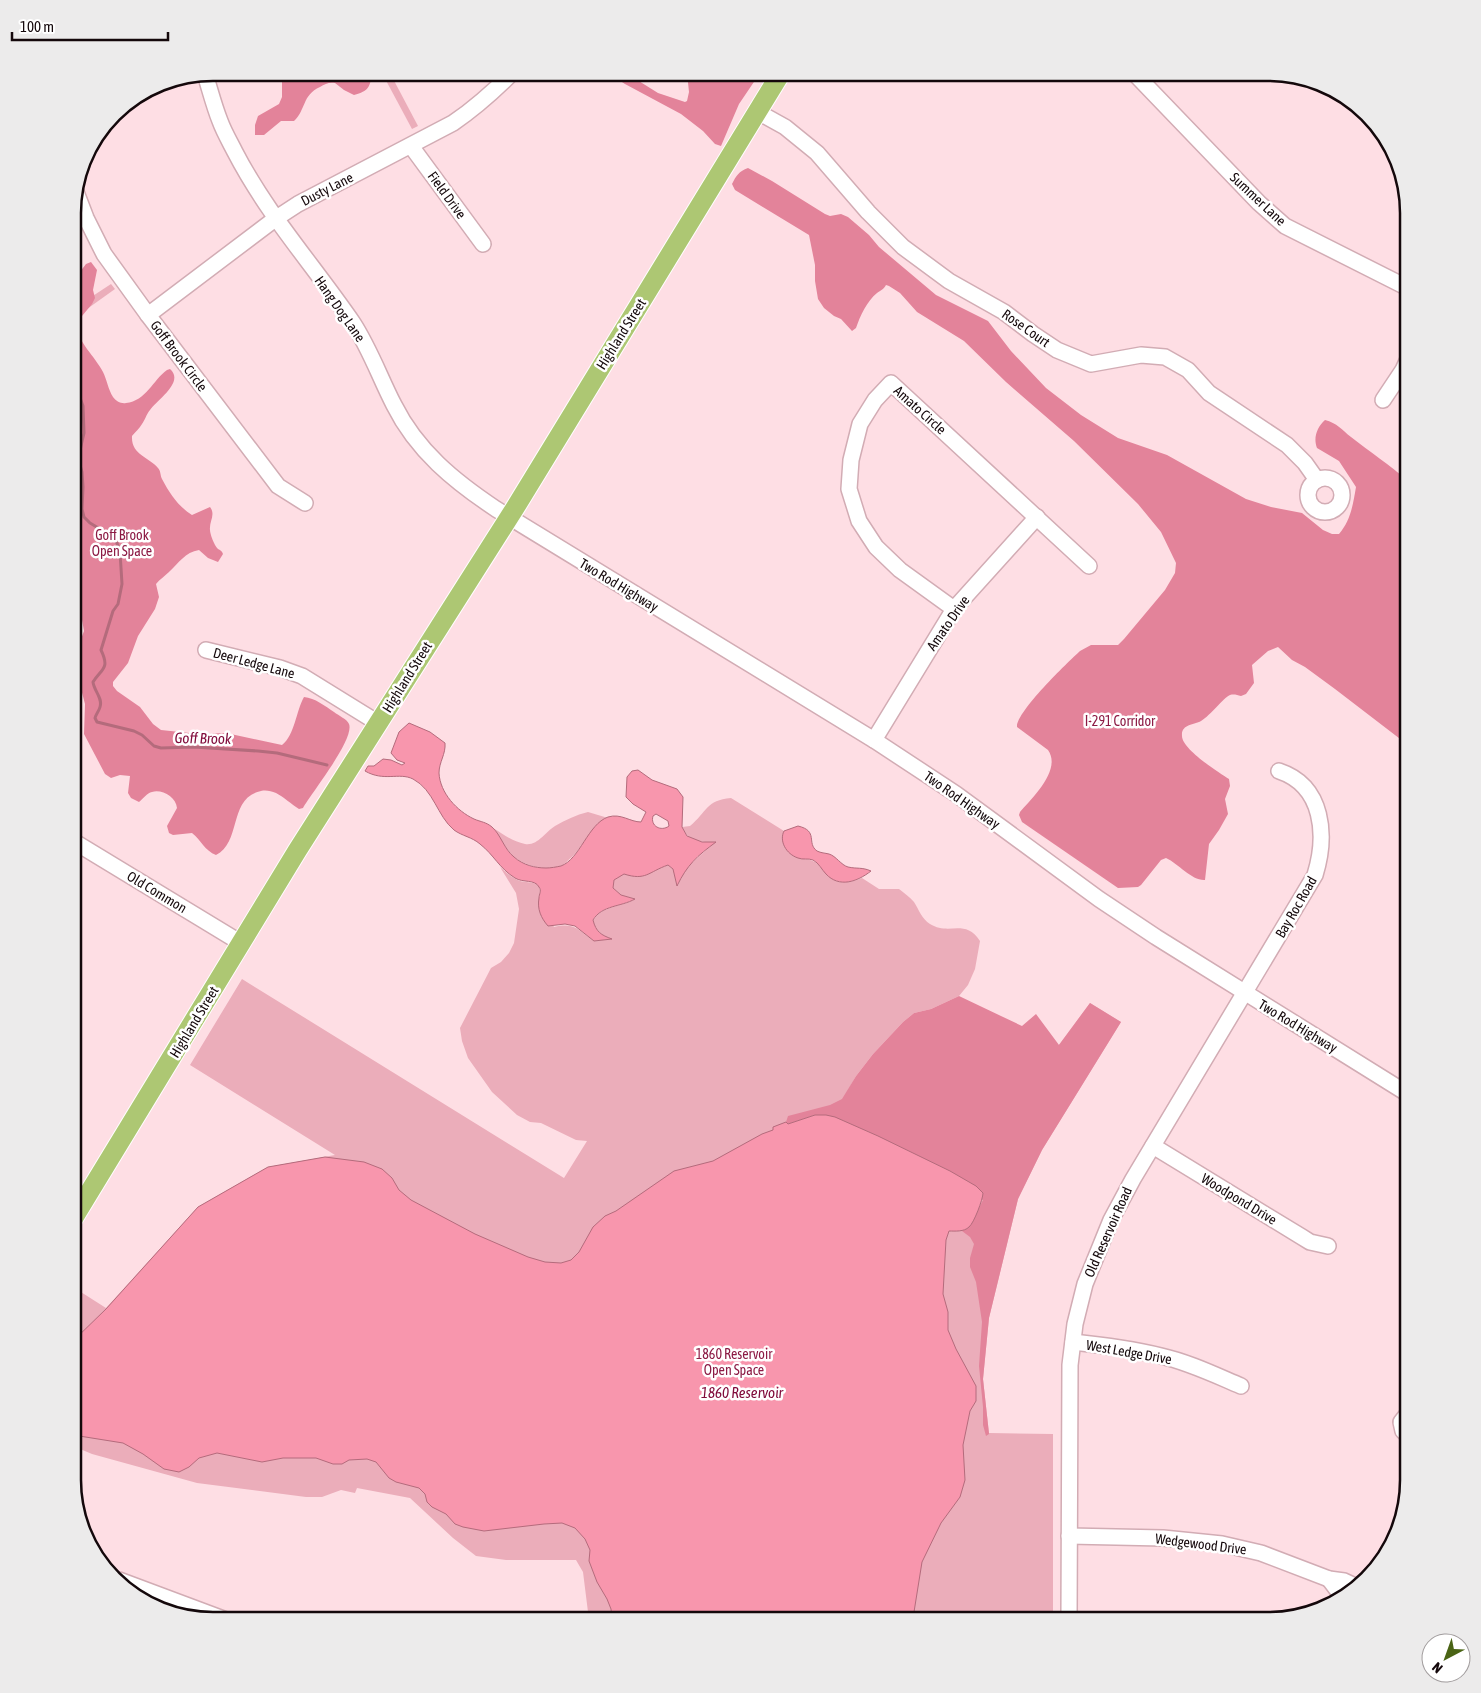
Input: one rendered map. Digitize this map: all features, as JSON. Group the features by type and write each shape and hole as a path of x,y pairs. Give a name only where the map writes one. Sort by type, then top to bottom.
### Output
{"main road":[{"name":"Highland Street","path":"81,1206 241,943 509,517 776,82"}],"street":[{"name":"Hang Dog Lane","path":"207,81 220,122 245,172 275,219 354,325 376,364 394,406 413,435 433,461 462,486 509,517"},
{"name":"Dusty Lane","path":"148,315 275,219 298,204 453,123 470,112 504,81"},
{"name":"Summer Lane","path":"1143,82 1259,203 1285,226 1400,284"},
{"name":"Rose Court","path":"758,112 785,127 817,153 868,212 903,247 949,281 1004,312 1057,350 1091,364 1141,355 1165,357 1188,370 1208,393 1287,445 1305,463 1316,480"},
{"name":"Field Drive","path":"411,146 483,244"},
{"name":"Goff Brook Circle","path":"82,208 104,254 148,315 278,486 305,504"},
{"path":"1383,400 1400,374"},
{"name":"Amato Circle","path":"954,609 900,570 876,547 859,521 849,489 851,460 860,424 875,400 891,383 1090,566"},
{"name":"Two Rod Highway","path":"509,517 874,740 956,794 1099,899 1156,937 1400,1089"},
{"name":"Amato Drive","path":"874,740 954,609 1037,517"},
{"name":"Deer Ledge Lane","path":"206,650 280,668 302,676 378,724"},
{"name":"Bay Roc Road","path":"1244,993 1309,886 1319,863 1322,836 1317,810 1312,797 1298,780 1279,771"},
{"name":"Old Common","path":"81,846 241,943"},
{"name":"Old Reservoir Road","path":"1069,1612 1069,1386 1073,1342 1081,1298 1101,1240 1120,1201 1244,993"},
{"name":"Woodpond Drive","path":"1152,1146 1310,1242 1328,1246"},
{"name":"West Ledge Drive","path":"1073,1342 1112,1346 1163,1356 1188,1364 1241,1386"},
{"name":"Wedgewood Drive","path":"1069,1536 1149,1537 1222,1544 1268,1555 1329,1579 1350,1584"},
{"name":"Wedgewood Drive","path":"1329,1579 1338,1591"},
{"path":"134,1585 203,1611"}],"green space":[{"path":"370,81 366,90 354,95 335,83 325,84 310,94 294,121 281,121 264,135 255,135 255,125 258,116 279,104 282,97 282,82"},
{"path":"386,81 394,81 418,126 412,129"},
{"path":"621,81 639,81 658,93 685,102 689,92 688,81 754,82 739,104 721,146 715,144 703,131 681,114"},
{"name":"I-291 Corridor","path":"748,168 772,181 825,214 830,216 841,214 848,217 869,235 879,247 936,295 988,321 1011,351 1046,388 1081,415 1118,438 1167,455 1246,499 1271,507 1302,513 1323,530 1332,534 1339,534 1349,517 1356,487 1339,461 1317,448 1316,433 1325,420 1339,427 1400,474 1400,739 1305,667 1292,660 1278,647 1268,651 1252,665 1254,683 1246,694 1241,696 1230,695 1205,718 1186,727 1182,732 1184,741 1194,753 1229,779 1230,786 1225,799 1228,814 1209,844 1205,880 1195,878 1166,858 1161,860 1138,887 1118,888 1022,822 1019,815 1020,812 1044,783 1051,766 1051,758 1048,750 1017,727 1019,720 1043,688 1080,651 1091,645 1118,645 1124,639 1165,590 1175,573 1176,563 1161,532 1138,504 1074,441 1006,382 964,341 917,312 900,293 886,285 867,304 856,328 852,331 841,319 824,308 818,299 815,265 809,235 735,190 732,184 740,172"},
{"name":"Goff Brook Open Space","path":"91,262 97,270 93,290 95,298 82,316 82,269 86,264"},
{"path":"111,284 115,289 82,313 82,303"},
{"name":"Goff Brook Open Space","path":"82,342 100,366 113,397 120,403 126,403 139,398 167,370 170,369 174,374 172,385 153,406 141,426 132,436 132,442 137,452 159,469 162,479 178,504 192,515 210,507 212,510 211,534 215,545 223,554 218,562 208,558 199,550 194,551 182,558 156,584 159,597 155,609 138,636 128,663 113,682 113,686 140,707 153,724 161,730 199,734 226,733 282,745 293,729 304,697 320,703 348,722 349,731 346,741 332,766 303,808 299,809 270,791 261,791 251,795 239,811 233,831 224,849 216,855 209,851 192,833 173,835 169,833 167,826 177,808 171,797 156,791 148,794 139,802 131,798 128,793 130,776 120,775 111,778 105,774 84,734 85,704 82,691 82,637 84,631 82,618"},
{"name":"1860 Reservoir Open Space","path":"731,798 784,831 782,836 803,859 812,860 818,864 833,879 840,882 849,882 862,878 879,889 899,889 914,902 923,917 930,924 937,927 969,930 980,941 975,969 968,985 959,996 931,1009 914,1013 903,1022 873,1054 848,1090 1050,1057 1090,1003 1121,1022 1042,1150 1018,1199 989,1318 983,1379 989,1433 1053,1434 1053,1612 588,1612 583,1572 576,1560 506,1560 476,1556 453,1538 410,1498 357,1488 355,1493 341,1490 322,1497 306,1497 197,1483 81,1449 81,1292 106,1308 198,1207 268,1167 335,1155 190,1065 242,979 564,1178 587,1141 576,1140 541,1123 530,1122 517,1115 492,1092 468,1058 462,1041 460,1028 491,968 501,962 509,953 514,943 519,909 516,893 500,867 517,880 533,883 538,886 540,889 539,899 554,927 572,926 594,941 611,939 599,932 593,921 606,909 635,899 621,895 613,888 614,880 624,873 642,876 668,865 673,869 678,885 684,870 715,842 696,841 688,836 682,827 690,826 712,804"},
{"path":"588,812 608,818 593,831 572,857 558,867 537,867 518,860 507,850 493,828 516,842 530,844 538,841 559,824"},
{"path":"959,996 1022,1026 1036,1014 1059,1045 1090,1003 1121,1022 1042,1150 1018,1199 989,1318 983,1379 989,1434 986,1436 983,1425 979,1366 982,1322 976,1282 970,1267 970,1258 974,1244 970,1237 962,1231 969,1227 983,1200 815,1115 788,1124 786,1122 788,1116 830,1105 842,1099 856,1076 873,1054 903,1022 914,1013 931,1009"}],"water":[{"path":"409,723 430,732 445,743 439,773 440,780 450,800 468,816 492,827 511,854 521,862 529,865 550,868 561,866 568,862 595,827 608,817 617,816 641,822 646,812 626,797 627,777 632,771 638,770 652,780 677,789 683,797 682,827 687,836 702,842 716,842 693,861 677,886 673,869 668,865 647,875 637,877 624,874 614,880 613,888 621,895 635,899 601,912 593,920 600,932 612,939 594,941 575,926 565,924 548,926 539,910 540,890 537,885 515,878 480,844 454,830 443,818 431,796 420,784 408,777 385,777 365,771 368,766 374,766 383,759 402,765 405,763 397,760 391,753 399,732","holes":["656,814 668,821 669,826 660,828 652,820"]},
{"path":"798,826 808,831 812,844 817,851 832,855 848,867 871,871 860,878 848,882 837,881 826,874 813,860 800,859 790,854 783,843 784,831"},
{"name":"1860 Reservoir","path":"815,1115 835,1117 950,1171 976,1186 983,1193 978,1211 971,1225 965,1230 949,1231 946,1240 943,1294 948,1312 948,1330 976,1386 976,1401 970,1411 963,1445 965,1480 960,1497 941,1523 922,1562 914,1612 611,1612 589,1561 590,1550 585,1539 575,1528 562,1523 484,1531 463,1527 455,1524 446,1514 432,1507 427,1502 425,1494 419,1488 396,1482 389,1478 376,1462 367,1459 349,1460 342,1464 333,1464 316,1458 283,1458 262,1462 217,1453 199,1458 189,1467 179,1472 164,1469 123,1443 81,1436 81,1333 106,1309 198,1207 268,1167 325,1157 364,1162 382,1169 392,1178 399,1190 411,1200 475,1234 528,1257 545,1262 561,1263 571,1260 579,1252 593,1227 605,1216 616,1211 674,1171 713,1161 773,1130 773,1127 786,1122 788,1124"}],"waterway":[{"name":"Goff Brook","path":"82,403 84,433 82,442"},
{"name":"Goff Brook","path":"82,471 82,509 84,517 90,523 110,535 117,543 120,552 122,584 118,604 113,611 101,650 105,665 93,682 101,704 95,718 97,722 134,731 142,735 154,746 161,748 194,747 258,751 277,753 327,765"}]}
